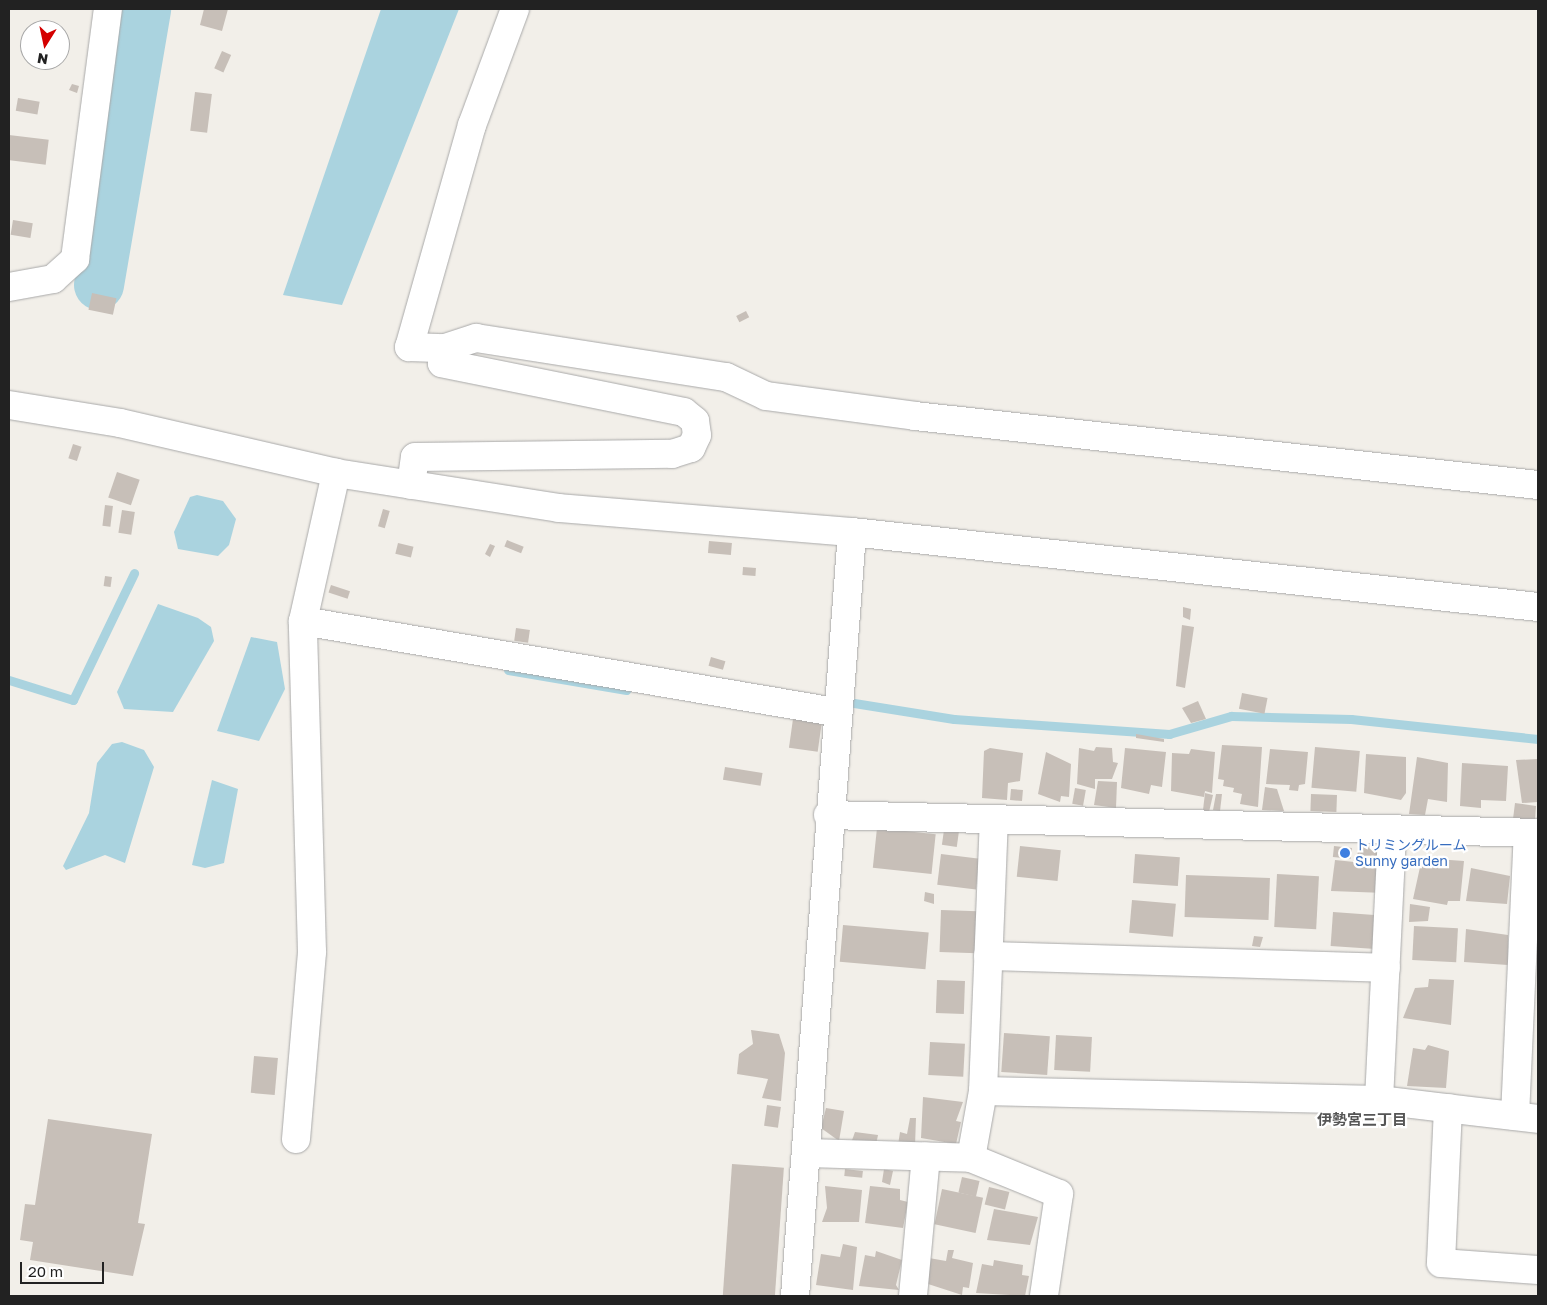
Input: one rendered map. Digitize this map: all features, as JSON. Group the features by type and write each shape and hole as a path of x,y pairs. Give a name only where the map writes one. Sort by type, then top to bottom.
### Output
{"street":[{"path":"9,287 53,280 75,259 108,9"},
{"path":"515,9 472,125 409,346 445,348 476,338 726,377 766,396 887,413 1538,485"},
{"path":"411,485 414,458 672,454 691,448 697,435 695,420 684,412 442,363 445,348"},
{"path":"9,406 120,423 336,474 559,508 852,532 1538,607"},
{"path":"296,1139 312,952 303,620 336,474"},
{"path":"795,1296 807,1153 835,712 852,532"},
{"path":"303,620 835,712"},
{"path":"828,814 1533,833 1526,1117 1379,1100 983,1091"},
{"path":"971,1158 983,1091 994,819"},
{"path":"1379,1100 1392,830"},
{"path":"988,956 1386,968"},
{"path":"1448,1108 1441,1262 1538,1270"},
{"path":"807,1153 971,1158 1059,1194 1044,1296"},
{"path":"913,1296 926,1157"}],"water":[{"path":"381,9 459,9 342,305 283,295"},
{"path":"197,495 223,501 236,519 229,545 218,556 178,549 174,532 190,497"},
{"path":"158,604 198,618 211,627 214,641 173,712 124,709 117,692"},
{"path":"251,637 277,642 285,689 259,741 217,731"},
{"path":"122,742 144,750 154,767 125,863 105,855 66,870 63,866 89,813 97,763 112,744"},
{"path":"212,780 238,789 224,863 205,868 192,865"}],"building":[{"path":"204,9 228,9 222,31 200,25"},
{"path":"222,51 231,55 223,72 214,68"},
{"path":"72,84 79,86 77,93 69,90"},
{"path":"195,92 212,94 207,133 190,131"},
{"path":"18,98 40,102 37,115 16,111"},
{"path":"9,135 49,140 46,165 9,160"},
{"path":"13,220 33,223 30,238 11,235"},
{"path":"92,293 116,298 113,315 88,310"},
{"path":"746,311 749,317 739,322 736,316"},
{"path":"73,444 82,447 77,461 68,458"},
{"path":"117,472 140,480 131,505 108,498"},
{"path":"105,505 113,506 110,527 102,526"},
{"path":"383,509 390,511 385,528 378,526"},
{"path":"122,510 135,512 131,535 118,533"},
{"path":"507,540 524,547 521,553 504,546"},
{"path":"709,541 732,543 731,555 708,553"},
{"path":"398,543 414,547 411,558 395,554"},
{"path":"490,544 495,546 490,557 485,554"},
{"path":"743,567 756,568 755,576 742,575"},
{"path":"105,576 112,577 111,587 104,586"},
{"path":"331,585 350,591 348,599 329,593"},
{"path":"1183,607 1191,609 1190,620 1183,617"},
{"path":"1182,625 1194,627 1185,688 1176,686"},
{"path":"516,628 530,630 528,643 514,641"},
{"path":"711,657 725,661 723,670 709,666"},
{"path":"1242,693 1268,698 1264,714 1239,709"},
{"path":"1198,701 1206,719 1191,723 1182,708"},
{"path":"793,719 822,723 818,752 789,748"},
{"path":"1136,734 1164,739 1164,742 1136,738"},
{"path":"1222,745 1262,747 1258,807 1240,804 1242,794 1233,792 1234,788 1223,786 1224,780 1218,779"},
{"path":"1096,747 1112,748 1113,762 1118,763 1112,779 1095,779 1095,789 1077,784 1079,748 1094,751"},
{"path":"1315,747 1360,751 1356,792 1311,788"},
{"path":"990,748 1023,753 1020,781 1008,783 1007,800 982,798 984,751"},
{"path":"1125,748 1166,752 1162,787 1151,785 1149,794 1121,788"},
{"path":"1191,749 1215,752 1212,793 1205,791 1204,797 1171,791 1172,753 1189,754"},
{"path":"1270,749 1308,752 1305,784 1299,785 1298,791 1289,790 1290,785 1266,784"},
{"path":"1046,752 1071,764 1069,797 1061,796 1060,802 1038,794"},
{"path":"1366,754 1406,757 1406,793 1401,800 1364,793"},
{"path":"1417,757 1448,763 1447,802 1428,799 1425,815 1409,814"},
{"path":"1538,759 1538,802 1522,803 1516,760"},
{"path":"1462,763 1508,766 1506,801 1481,800 1481,808 1460,806"},
{"path":"725,767 763,773 760,786 723,780"},
{"path":"1098,781 1117,782 1116,808 1094,805"},
{"path":"1265,787 1277,789 1284,811 1262,810"},
{"path":"1075,788 1086,790 1083,806 1072,804"},
{"path":"1011,789 1023,790 1022,801 1010,800"},
{"path":"1205,793 1213,795 1209,812 1203,810"},
{"path":"1216,794 1222,794 1220,811 1213,810"},
{"path":"1311,794 1337,795 1336,812 1310,811"},
{"path":"1515,803 1536,806 1535,820 1513,819"},
{"path":"877,828 936,834 931,874 873,868"},
{"path":"944,830 959,832 957,847 942,845"},
{"path":"1020,846 1061,850 1058,881 1017,877"},
{"path":"1334,846 1352,848 1351,859 1333,857"},
{"path":"1358,846 1378,847 1377,859 1357,858"},
{"path":"941,854 980,859 976,890 937,885"},
{"path":"1135,854 1180,857 1178,886 1133,883"},
{"path":"1422,858 1464,861 1460,901 1448,901 1447,905 1413,899"},
{"path":"1335,860 1383,865 1385,893 1331,891"},
{"path":"1471,868 1510,876 1507,904 1466,901"},
{"path":"1277,874 1319,876 1316,929 1274,927"},
{"path":"1186,875 1270,878 1268,920 1185,917"},
{"path":"925,892 934,894 934,904 924,901"},
{"path":"1132,900 1176,904 1173,937 1129,933"},
{"path":"1410,904 1430,907 1428,921 1409,922"},
{"path":"941,910 978,911 977,953 940,952"},
{"path":"1333,912 1378,915 1376,949 1331,946"},
{"path":"843,925 929,932 925,969 840,962"},
{"path":"1414,926 1458,928 1456,962 1412,960"},
{"path":"1466,929 1508,935 1508,965 1464,962"},
{"path":"1254,936 1263,937 1260,947 1252,946"},
{"path":"1429,979 1454,980 1451,1025 1403,1018 1415,988 1428,987"},
{"path":"937,980 965,981 964,1014 936,1013"},
{"path":"751,1030 779,1034 785,1053 781,1101 762,1098 768,1079 737,1074 739,1054 753,1044"},
{"path":"1004,1033 1050,1036 1047,1075 1001,1072"},
{"path":"1056,1035 1092,1037 1090,1072 1054,1070"},
{"path":"930,1042 965,1044 963,1077 928,1075"},
{"path":"1428,1045 1449,1051 1446,1088 1407,1086 1413,1048 1425,1050"},
{"path":"254,1056 278,1058 275,1095 251,1093"},
{"path":"923,1097 963,1102 956,1121 961,1122 956,1144 921,1138"},
{"path":"767,1105 781,1107 778,1128 764,1126"},
{"path":"826,1108 844,1111 839,1141 821,1128"},
{"path":"910,1118 916,1118 915,1146 898,1145 900,1132 907,1134"},
{"path":"48,1119 152,1134 138,1223 145,1224 133,1276 30,1260 33,1242 20,1240 25,1204 35,1205"},
{"path":"855,1132 878,1135 876,1145 851,1143"},
{"path":"732,1164 784,1168 775,1296 723,1296"},
{"path":"845,1169 863,1171 862,1178 844,1176"},
{"path":"884,1169 893,1171 890,1185 882,1182"},
{"path":"962,1177 980,1181 976,1197 958,1193"},
{"path":"825,1186 862,1190 859,1222 822,1222 827,1208"},
{"path":"870,1186 900,1189 900,1200 908,1202 903,1228 865,1223"},
{"path":"989,1187 1009,1192 1005,1210 985,1204"},
{"path":"942,1189 983,1198 976,1233 935,1224"},
{"path":"994,1209 1038,1217 1030,1245 987,1240"},
{"path":"843,1244 857,1247 853,1290 816,1285 821,1254 840,1257"},
{"path":"948,1250 954,1250 952,1258 973,1263 969,1288 963,1287 962,1295 925,1283 929,1258 946,1261"},
{"path":"876,1251 902,1260 896,1285 899,1290 859,1286 865,1255 875,1257"},
{"path":"994,1260 1023,1265 1022,1275 1029,1276 1025,1296 976,1293 982,1264 993,1266"}],"waterway":[{"path":"99,285 146,9"},
{"path":"9,680 73,700 134,573"},
{"path":"508,670 626,690"},
{"path":"854,703 954,719 1169,734 1231,716 1351,719 1538,739"}],"place":[{"name":"トリミングルーム Sunny garden","path":"1345,853"}],"district":[{"name":"伊勢宮三丁目","path":"1362,1120"}]}
